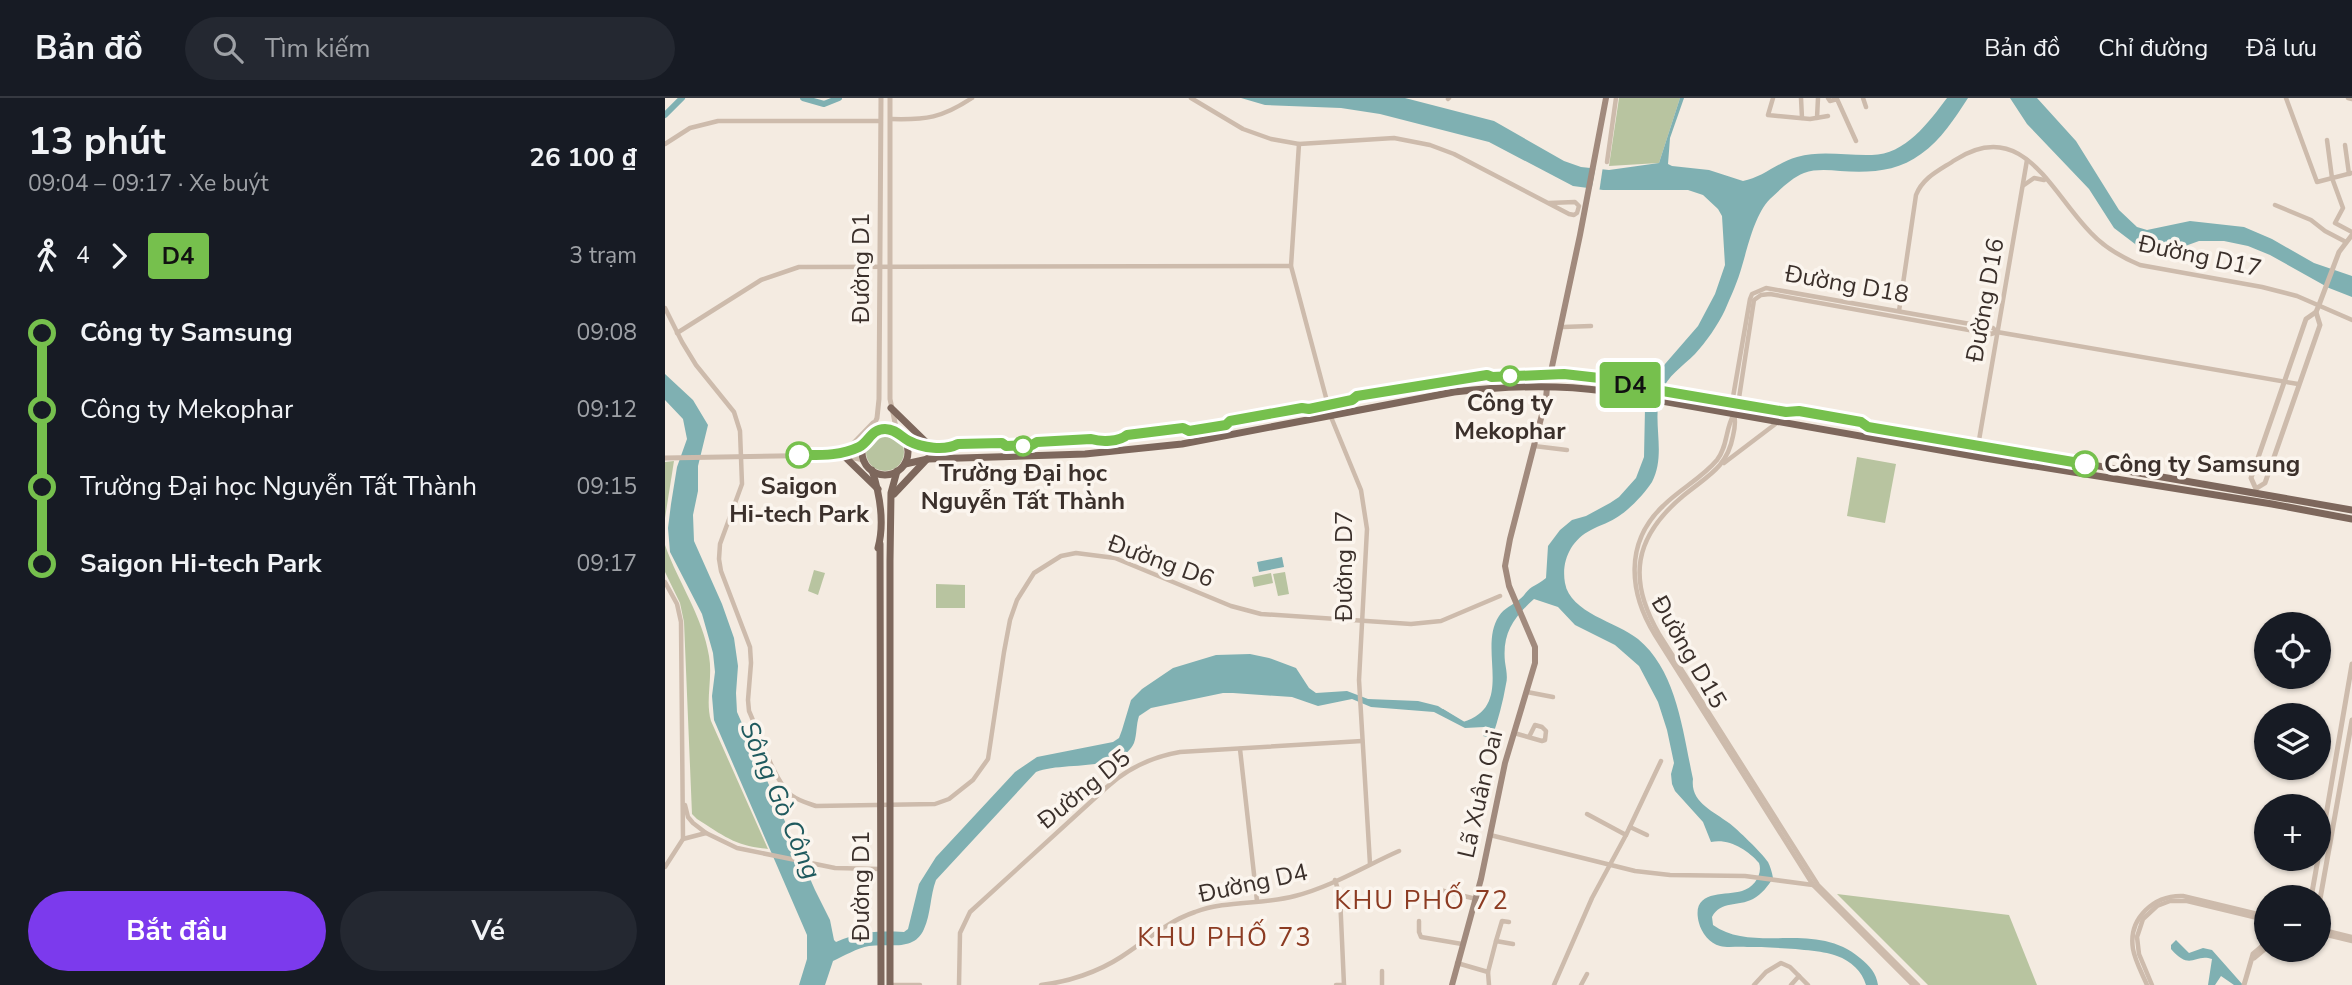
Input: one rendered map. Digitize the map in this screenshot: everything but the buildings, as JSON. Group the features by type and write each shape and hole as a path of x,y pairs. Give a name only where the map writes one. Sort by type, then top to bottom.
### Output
{"main road":[{"path":"1533,446 1546,399 1606,98"},
{"path":"2352,510 1868,427 1736,400 1559,376 1492,377 1352,400 1226,425 1098,441 931,447 917,444 885,429 874,432 863,445 864,460 872,470 885,474 897,471 905,464 928,459 1085,454 1182,444 1471,390 1494,387 1558,387 1616,393 2223,500 2255,494 2272,504 2352,521"},
{"path":"1734,414 1736,400"},
{"path":"1328,405 1331,417"},
{"path":"891,408 931,447"},
{"path":"1204,428 1206,439"},
{"path":"900,435 908,450 905,464"},
{"path":"1108,440 1110,451"},
{"name":"Lã Xuân Oai","path":"1452,985 1476,899 1505,762 1536,655 1532,639 1509,586 1506,560 1533,446"},
{"path":"842,454 878,489"},
{"path":"893,494 928,459"},
{"name":"Đường D1","path":"872,470 878,489 881,518 881,653 890,689 891,919 888,959 881,985"},
{"name":"Đường D1","path":"890,985 880,918 880,723 881,688 890,640 890,561 893,494 897,471"}],"street":[{"name":"Đường D1","path":"869,436 877,418 880,399 881,98"},
{"name":"Đường D1","path":"890,98 891,408 900,435"},
{"path":"891,119 930,119 948,113 972,98"},
{"path":"1191,98 1243,129 1272,139 1299,144 1394,138 1430,145 1454,154 1569,214 1577,213 1579,206 1575,202 1549,203"},
{"path":"1607,162 1616,98"},
{"path":"1773,98 1768,115 1801,118 1828,116"},
{"path":"1801,98 1801,118"},
{"path":"1817,118 1818,98"},
{"path":"1828,98 1830,101 1838,99 1856,141"},
{"path":"1863,98 1866,107"},
{"path":"2286,98 2317,183 2351,173 2345,145"},
{"path":"665,144 690,128 718,121 880,121"},
{"path":"2255,494 2251,478 2307,319 2318,309 2334,266 2352,233 2335,223 2343,208 2332,178 2327,141"},
{"path":"1299,144 1291,266 1328,405"},
{"name":"Đường D17","path":"1899,311 1916,195 1925,180 1968,151 1986,146 2009,149 2027,159 2089,232 2103,245 2128,260 2140,265 2297,296 2318,309 2352,320"},
{"name":"Đường D16","path":"1978,446 2027,159"},
{"path":"2022,189 2027,181 2034,178 2048,181"},
{"path":"2275,205 2307,218 2346,242"},
{"path":"677,333 761,280 799,267 1291,266"},
{"name":"Đường D18","path":"1736,400 1750,299 1752,294 1760,289 1993,328 1997,332"},
{"name":"Đường D18","path":"1736,400 1754,300 1761,295 1770,294 1991,334 1997,332 2298,384"},
{"name":"Đường D6","path":"665,308 696,365 734,412 740,431 742,484 720,544 719,559 721,572 750,648 749,711 780,781 794,797 816,806 928,806 957,794 983,768 991,745 1004,652 1013,612 1024,587 1034,573 1061,556 1076,553 1115,558 1246,611 1411,624 1441,621 1500,596"},
{"path":"2255,494 2265,483 2320,325 2318,309"},
{"path":"1563,327 1591,326"},
{"name":"Đường D15","path":"1734,414 1736,422 1730,450 1721,466 1664,508 1653,528 1643,550 1639,576 1643,601 1659,634 1816,885 1916,985"},
{"name":"Đường D15","path":"1708,473 1724,447 1734,414"},
{"name":"Đường D7","path":"1331,417 1360,490 1366,516 1359,680 1362,741"},
{"path":"842,454 877,418"},
{"path":"1721,466 1782,423"},
{"path":"842,454 863,445"},
{"path":"1533,446 1567,450"},
{"path":"1967,455 1978,446"},
{"path":"668,458 842,454 864,460"},
{"path":"665,582 677,604 681,622 684,804 683,839 665,867"},
{"path":"2330,794 2352,664"},
{"path":"1526,692 1553,697"},
{"path":"2323,885 2352,720"},
{"path":"1514,733 1529,737"},
{"path":"1362,741 1370,864"},
{"name":"Đường D5","path":"958,985 960,933 970,912 1127,771 1156,757 1179,752 1362,741"},
{"path":"1240,749 1257,901"},
{"path":"1555,984 1592,898 1661,761"},
{"path":"684,804 688,817 706,833 737,848 835,868 880,869"},
{"path":"2331,809 2336,810"},
{"path":"1587,814 1626,835"},
{"path":"1630,827 1647,835"},
{"path":"683,839 706,833"},
{"path":"1490,835 1616,867 1670,875 1745,876 1816,885"},
{"name":"Đường D4","path":"1041,985 1091,972 1123,956 1165,926 1197,911 1231,903 1295,896 1399,851"},
{"path":"1335,880 1340,897 1344,985 1336,985"},
{"path":"1440,890 1476,899"},
{"path":"2149,985 2134,953 2132,937 2141,915 2155,902 2168,897 2183,896 2254,915"},
{"path":"1419,921 1421,937 1462,944"},
{"path":"1489,985 1488,972 1502,921 1509,922"},
{"path":"2331,934 2352,939"},
{"path":"1496,941 1513,944"},
{"path":"2244,985 2254,951"},
{"path":"1457,963 1488,972"},
{"path":"1754,985 1766,972 1781,963 1790,967 1806,985"},
{"path":"1382,971 1383,985"},
{"path":"1581,985 1587,974"},
{"path":"1791,985 1799,976"},
{"path":"890,985 920,985"}],"green space":[{"path":"1619,98 1680,98 1659,163 1609,166"},
{"path":"885,433 898,439 904,452 898,465 885,471 872,465 866,452 872,439"},
{"path":"1857,457 1896,464 1885,523 1847,516"},
{"path":"674,461 665,518 665,462"},
{"path":"665,545 706,642 710,664 711,721 768,849 730,839 692,814 684,622 680,603 665,572"},
{"path":"814,570 825,573 818,595 808,591"},
{"path":"1285,572 1289,594 1278,596 1273,574"},
{"path":"1271,573 1273,583 1254,587 1252,577"},
{"path":"936,584 965,585 965,608 936,608"},
{"path":"1837,894 2009,915 2037,985 1928,985"}],"water":[{"path":"1241,98 1405,98 1494,121 1564,161 1581,167 1609,170 1659,163 1680,98 1684,98 1670,138 1668,164 1709,170 1743,181 1757,177 1790,159 1806,155 1884,154 1915,136 1947,98 1968,98 1941,135 1912,160 1892,168 1872,171 1808,172 1790,181 1770,199 1756,222 1736,283 1719,322 1699,349 1671,376 1661,393 1657,415 1658,460 1652,482 1623,513 1578,539 1566,559 1564,575 1569,593 1576,602 1638,639 1651,652 1662,668 1676,704 1695,794 1768,862 1773,878 1765,890 1753,899 1720,908 1712,917 1713,925 1729,933 1747,937 1824,941 1842,947 1870,967 1878,985 1866,985 1862,975 1851,964 1830,954 1767,947 1723,947 1707,937 1699,923 1700,904 1711,896 1750,887 1759,876 1759,863 1738,846 1711,842 1703,822 1675,791 1671,774 1674,763 1667,730 1658,702 1639,666 1615,645 1575,625 1558,607 1534,599 1515,619 1505,642 1507,681 1492,738 1483,736 1484,727 1465,728 1434,712 1371,707 1352,699 1318,706 1292,697 1223,693 1151,708 1139,716 1134,743 1117,759 1036,772 936,880 924,929 914,941 901,945 860,948 833,961 825,985 799,985 807,959 807,935 714,720 713,653 702,614 670,552 668,528 671,504 677,467 687,439 683,419 665,400 665,374 693,400 708,425 698,466 698,491 693,515 694,541 734,638 738,666 737,712 830,920 836,942 862,934 904,932 908,929 919,884 936,857 1015,772 1037,757 1113,742 1119,738 1131,700 1173,668 1216,655 1250,654 1296,668 1309,688 1316,693 1347,691 1368,699 1418,701 1438,706 1463,722 1479,714 1488,703 1492,690 1493,629 1499,616 1530,588 1546,578 1548,546 1560,530 1572,520 1586,516 1619,497 1636,478 1644,457 1645,408 1654,381 1698,326 1715,294 1725,265 1722,216 1718,209 1703,195 1688,190 1603,190 1573,186 1489,142 1380,114 1341,108 1265,105"},
{"path":"2010,98 2037,98 2076,141 2119,210 2137,227 2147,230 2190,221 2244,227 2272,239 2314,263 2352,276 2352,297 2248,246 2224,241 2199,241 2166,253 2151,253 2139,247 2114,228 2089,189 2027,124"},
{"path":"1282,557 1284,567 1259,572 1257,562"},
{"path":"2176,940 2189,953 2203,948 2212,950 2243,985 2234,985 2221,976 2215,985 2208,985 2212,959 2183,959 2171,949"}],"pier":[{"path":"1596,165 1603,166 1599,193 1591,192"}],"waterway":[{"path":"665,115 682,98"},
{"path":"803,98 824,104 839,98"},
{"path":"1443,710 1463,722"}],"bus line":[{"name":"D4","path":"799,455 839,454 863,445 874,432 885,429 897,432 911,442 936,448 958,444 1002,443 1006,446 1091,439 1098,441 1183,428 1189,431 1226,425 1230,421 1302,408 1311,409 1352,400 1357,396 1452,379 1487,375 1564,374 1617,380 1621,384 1786,412 1799,411 1861,422 1868,427 2085,464"}],"place":[{"name":"Công ty Mekophar","path":"1510,376"},
{"name":"Trường Đại học Nguyễn Tất Thành","path":"1023,446"},
{"name":"Saigon Hi-tech Park","path":"799,455"},
{"name":"Công ty Samsung","path":"2085,464"}],"district":[{"name":"KHU PHỐ 72","path":"1422,900"},
{"name":"KHU PHỐ 73","path":"1225,937"}],"water label":[{"name":"Sông Gò Công","path":"781,800"}]}
